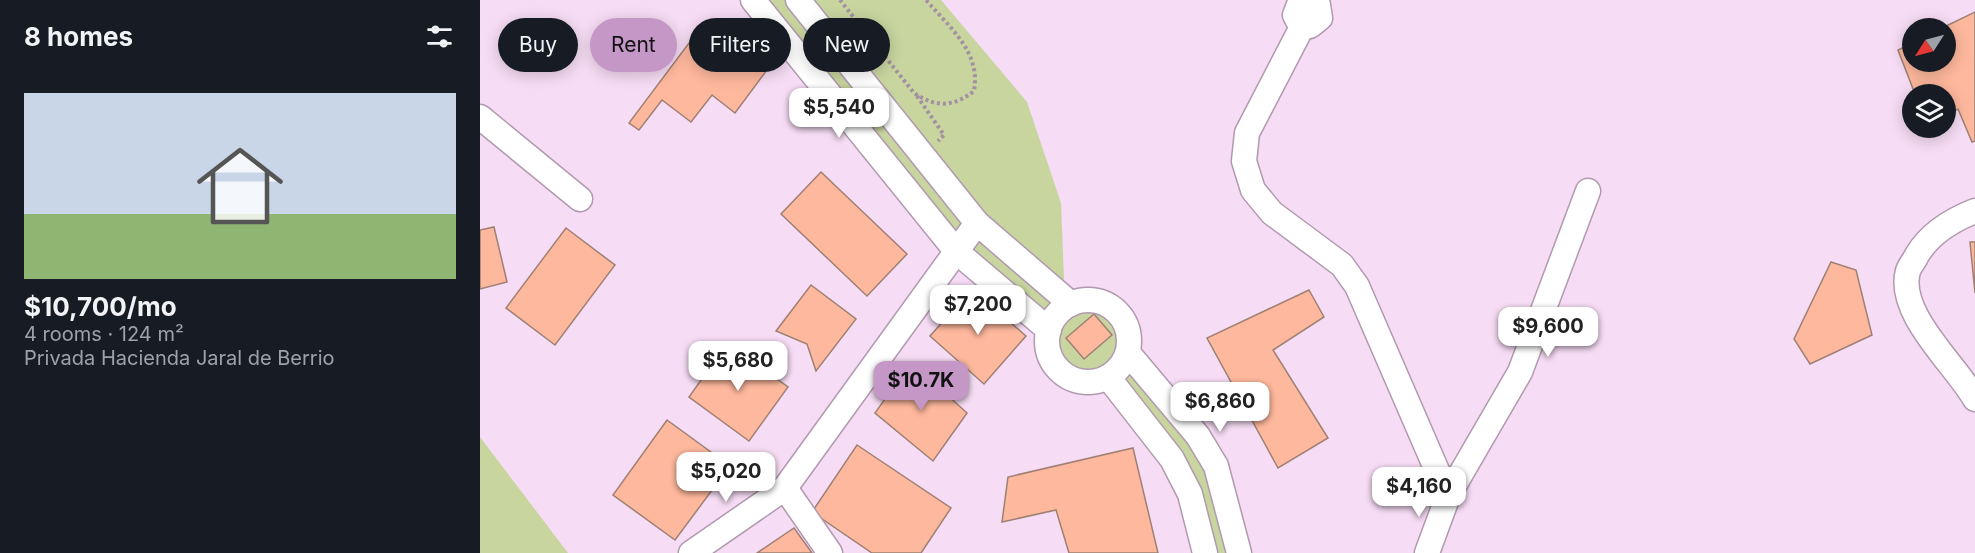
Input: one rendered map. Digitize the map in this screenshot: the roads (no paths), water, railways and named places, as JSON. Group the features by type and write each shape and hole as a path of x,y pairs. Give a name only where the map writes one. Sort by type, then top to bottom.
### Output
{"street":[{"path":"753,0 957,252 1049,330"},
{"path":"798,0 977,223 1071,304"},
{"path":"1310,0 1321,11 1320,18 1310,26 1303,25 1247,133 1244,161 1253,190 1272,213 1342,265 1358,286 1448,496"},
{"path":"480,117 580,199"},
{"path":"1427,553 1448,496 1520,372 1588,191"},
{"path":"1975,211 1955,219 1924,243 1908,272 1909,301 1935,345 1966,382 1975,399"},
{"path":"692,553 785,488 977,223"},
{"path":"1094,301 1115,310 1127,330 1128,353 1123,364 1108,377 1094,382 1083,382 1062,373 1049,353 1049,330 1053,319 1071,304 1094,301"},
{"path":"1128,353 1198,436 1216,466 1239,553"},
{"path":"1108,377 1172,459 1190,494 1205,553"},
{"path":"785,488 830,553"}]}
